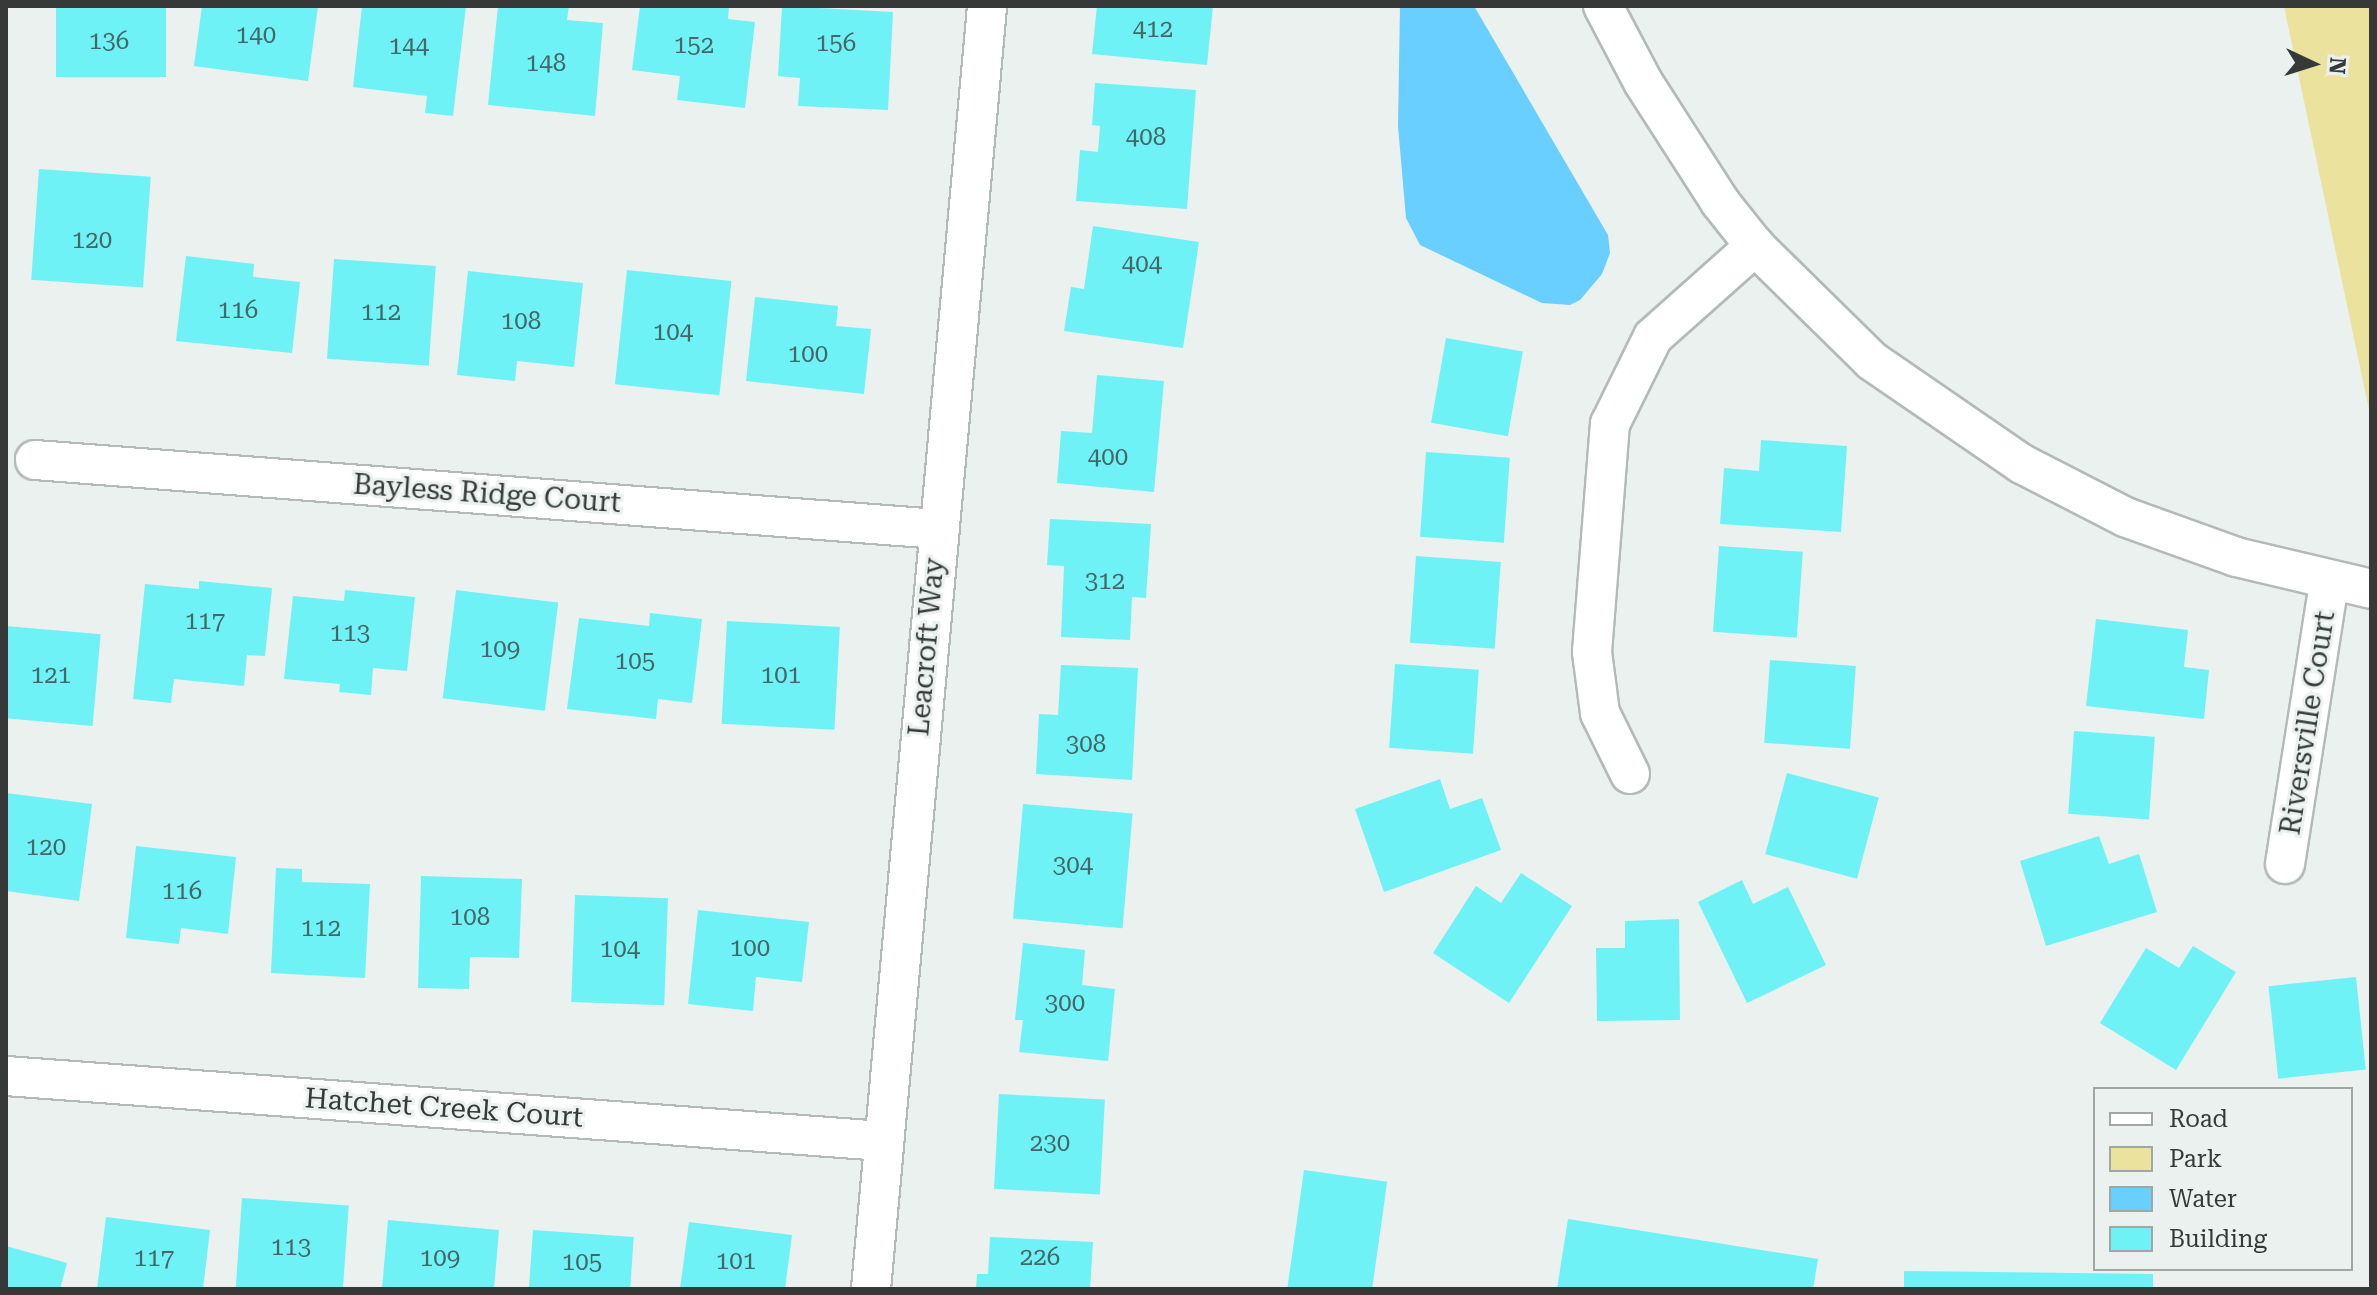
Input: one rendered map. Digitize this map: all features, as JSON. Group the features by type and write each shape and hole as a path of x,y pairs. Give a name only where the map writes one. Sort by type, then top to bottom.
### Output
{"street":[{"name":"Leacroft Way","path":"871,1289 987,6"},
{"path":"1603,6 1682,146 1755,246 1872,361 2022,464 2125,517 2329,583 2371,589"},
{"path":"1630,774 1600,713 1592,652 1610,424 1653,337 1755,246"},
{"name":"Bayless Ridge Court","path":"35,460 938,529"},
{"name":"Riversville Court","path":"2285,864 2329,583"},
{"name":"Hatchet Creek Court","path":"6,1076 882,1141"}],"green space":[{"path":"2284,6 2371,6 2371,419"}],"water":[{"path":"1400,6 1474,6 1608,235 1610,253 1602,274 1580,300 1570,305 1542,303 1420,245 1406,218 1398,126"}],"building":[{"path":"56,6 166,6 166,77 56,77"},
{"path":"202,6 318,6 308,81 194,66"},
{"path":"362,6 466,6 453,116 425,113 427,96 353,87"},
{"path":"498,6 569,6 567,20 603,23 595,116 488,105"},
{"path":"640,6 729,6 728,19 755,22 745,108 677,100 680,76 632,70"},
{"path":"782,6 893,12 888,110 798,106 800,78 778,76"},
{"path":"1097,6 1213,6 1207,65 1092,54"},
{"path":"1095,83 1196,90 1187,209 1076,201 1080,150 1098,152 1100,126 1092,125"},
{"path":"39,169 151,177 143,288 31,280"},
{"path":"1093,226 1199,242 1183,348 1064,331 1071,287 1084,289"},
{"path":"186,256 254,264 253,277 300,282 292,353 176,341"},
{"path":"334,259 436,266 429,366 327,359"},
{"path":"627,270 731,281 719,395 615,384"},
{"path":"468,271 583,283 574,367 517,361 515,381 457,375"},
{"path":"755,297 838,306 836,326 871,329 864,394 746,381"},
{"path":"1446,338 1523,352 1508,436 1431,423"},
{"path":"1097,375 1164,381 1154,492 1057,483 1061,431 1092,433"},
{"path":"1761,440 1847,446 1841,532 1720,524 1724,468 1759,471"},
{"path":"1426,452 1510,458 1504,543 1420,537"},
{"path":"1050,519 1151,524 1146,598 1132,597 1130,640 1061,637 1064,566 1047,565"},
{"path":"1719,546 1803,552 1797,638 1713,632"},
{"path":"1416,556 1501,562 1495,649 1410,643"},
{"path":"199,581 272,588 265,656 247,655 244,686 174,679 171,703 133,699 145,584 199,589"},
{"path":"345,590 415,597 407,671 373,668 371,695 339,692 340,684 284,679 293,596 344,601"},
{"path":"456,590 558,603 545,711 443,698"},
{"path":"650,613 702,619 692,703 658,699 656,719 567,709 579,618 649,626"},
{"path":"2096,619 2188,630 2184,667 2209,670 2204,719 2086,706"},
{"path":"727,621 840,627 834,730 722,724"},
{"path":"6,626 101,634 93,726 6,718"},
{"path":"1770,660 1856,666 1850,749 1764,743"},
{"path":"1395,664 1479,670 1473,754 1389,748"},
{"path":"1061,665 1138,668 1132,780 1036,774 1039,714 1058,715"},
{"path":"2074,731 2155,737 2149,819 2068,814"},
{"path":"1787,773 1879,798 1857,879 1765,854"},
{"path":"1440,779 1450,809 1482,798 1501,850 1384,892 1355,809"},
{"path":"6,793 92,804 79,901 6,891"},
{"path":"1023,804 1133,814 1123,928 1013,919"},
{"path":"2099,836 2109,864 2139,854 2157,912 2046,946 2020,861"},
{"path":"136,846 236,857 228,934 181,928 179,944 126,938"},
{"path":"276,868 302,869 302,882 370,884 365,978 271,973"},
{"path":"1521,873 1572,906 1509,1003 1433,953 1476,886 1501,903"},
{"path":"421,876 522,879 519,958 470,957 469,989 418,988"},
{"path":"1742,880 1753,904 1788,887 1826,965 1747,1003 1698,902"},
{"path":"575,895 668,898 664,1005 571,1002"},
{"path":"698,910 809,922 802,982 756,977 753,1011 688,1004"},
{"path":"1679,919 1680,1020 1597,1021 1596,948 1625,948 1625,921"},
{"path":"1023,943 1085,950 1082,985 1115,989 1108,1061 1019,1052 1023,1020 1015,1020"},
{"path":"2193,946 2236,972 2176,1070 2100,1023 2146,948 2179,968"},
{"path":"2356,977 2366,1069 2278,1079 2268,986"},
{"path":"999,1094 1105,1100 1100,1194 994,1189"},
{"path":"1304,1170 1387,1182 1372,1289 1287,1289"},
{"path":"242,1198 349,1205 343,1289 236,1289"},
{"path":"106,1217 210,1230 203,1289 97,1289"},
{"path":"1568,1219 1818,1259 1813,1289 1557,1289"},
{"path":"388,1220 499,1230 494,1289 382,1289"},
{"path":"689,1222 792,1235 785,1289 680,1289"},
{"path":"533,1230 634,1237 630,1289 529,1289"},
{"path":"990,1237 1093,1242 1090,1289 976,1289 977,1274 988,1274"},
{"path":"6,1246 67,1263 60,1289 6,1289"},
{"path":"1904,1271 2153,1274 2153,1289 1904,1289"}]}
